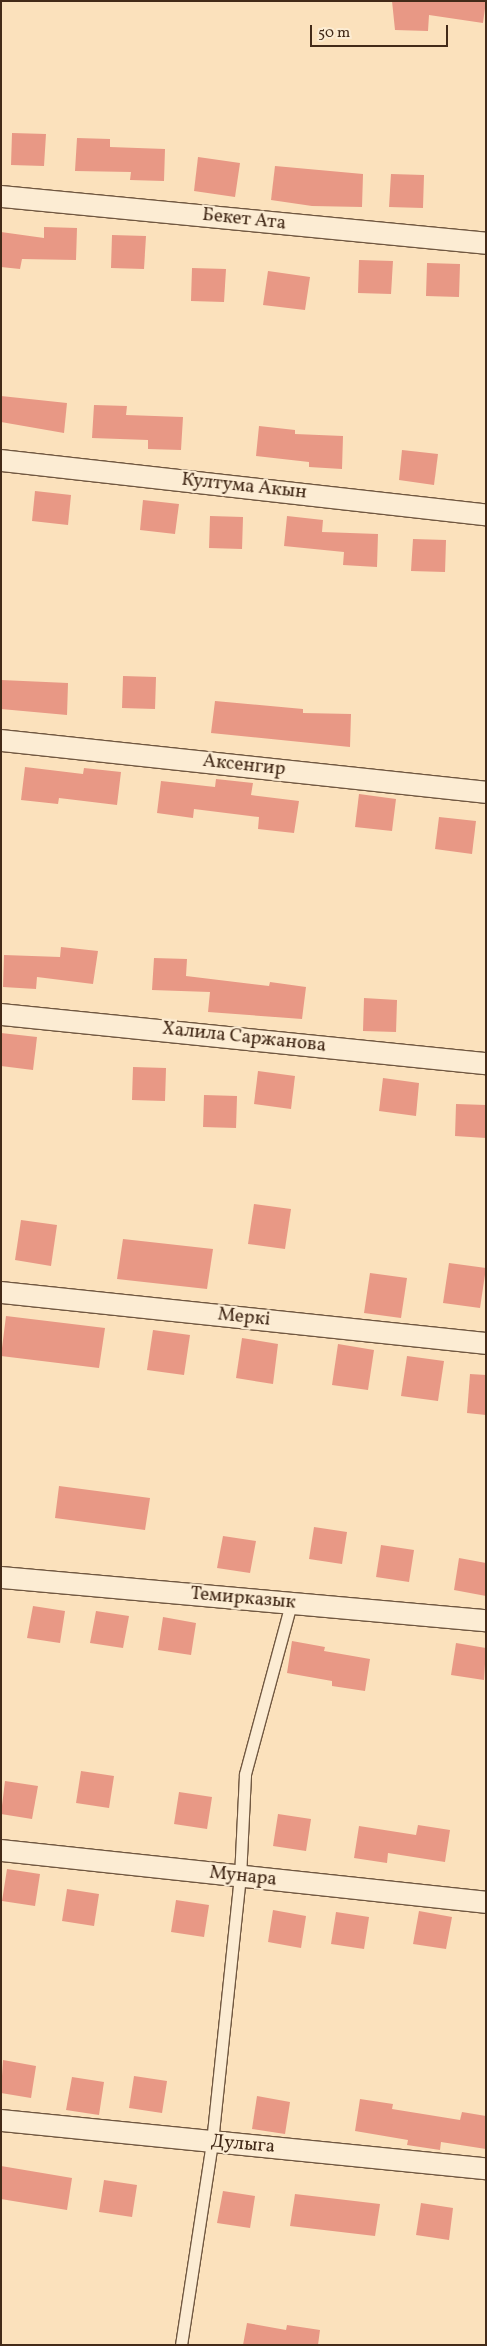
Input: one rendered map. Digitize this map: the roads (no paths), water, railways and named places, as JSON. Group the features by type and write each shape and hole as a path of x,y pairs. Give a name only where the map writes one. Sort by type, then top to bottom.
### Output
{"street":[{"name":"Бекет Ата","path":"1,196 486,244"},
{"name":"Култума Акын","path":"1,460 486,514"},
{"name":"Аксенгир","path":"1,740 486,792"},
{"name":"Халила Саржанова","path":"1,1014 486,1063"},
{"name":"Меркі","path":"1,1292 486,1343"},
{"name":"Темирказык","path":"1,1577 486,1620"},
{"name":"Мунара","path":"1,1850 486,1902"},
{"name":"Дулыга","path":"1,2120 486,2168"}],"lane":[{"path":"181,2345 212,2142 240,1877 245,1774 291,1603"}]}
